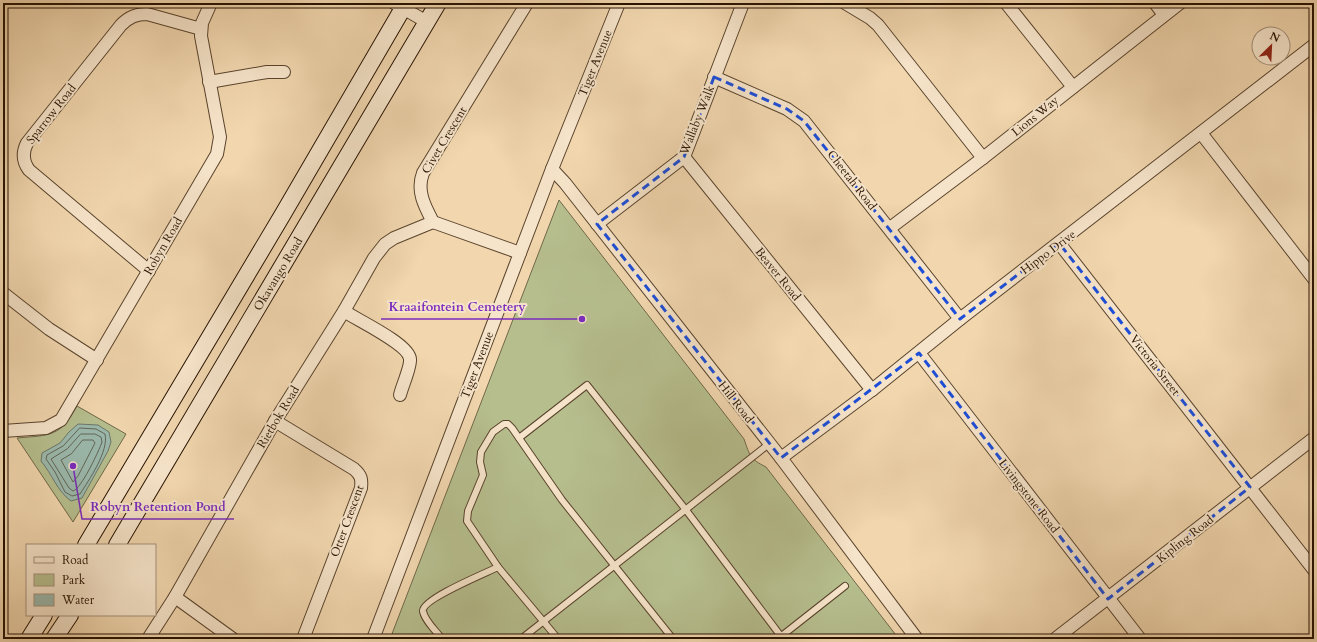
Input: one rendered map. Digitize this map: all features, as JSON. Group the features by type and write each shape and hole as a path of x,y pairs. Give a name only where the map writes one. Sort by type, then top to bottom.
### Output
{"main road":[{"name":"Okavango Road","path":"118,544 438,3"},
{"path":"87,544 279,221 401,5"},
{"path":"29,639 43,616"},
{"path":"54,639 69,616"}],"street":[{"path":"201,28 211,3"},
{"name":"Civet Crescent","path":"433,222 425,207 419,186 423,173 527,3"},
{"name":"Tiger Avenue","path":"372,639 552,169 619,3"},
{"name":"Wallaby Walk","path":"597,224 684,157 743,3"},
{"path":"845,3 870,18 878,25 983,158"},
{"path":"1006,3 1073,86"},
{"path":"1155,3 1164,15"},
{"name":"Lions Way","path":"890,228 983,158 1180,3"},
{"path":"401,5 427,22"},
{"name":"Sparrow Road","path":"149,270 29,170 24,162 24,152 27,143 121,25 129,18 147,14 201,28"},
{"name":"Robyn Road","path":"3,431 46,428 57,424 64,415 219,149 220,137 209,82 201,28"},
{"name":"Hippo Drive","path":"781,458 872,390 960,319 1059,244 1314,45"},
{"path":"209,82 267,72 284,72"},
{"name":"Cheetah Road","path":"714,78 787,109 804,121 890,228 960,319"},
{"path":"1200,133 1314,279"},
{"name":"Beaver Road","path":"684,157 872,390"},
{"name":"Hill Road","path":"552,169 565,182 781,458 916,639"},
{"path":"433,222 520,253"},
{"name":"Rietbok Road","path":"148,639 175,597 274,421 344,312 374,258 385,244 394,238 433,222"},
{"name":"Victoria Street","path":"1059,244 1314,570"},
{"path":"3,293 49,329 97,360"},
{"path":"344,312 398,344 407,352 410,362 400,395"},
{"name":"Livingstone Road","path":"919,353 1140,639"},
{"name":"Otter Crescent","path":"274,421 354,469 361,475 362,479 361,488 303,639"},
{"name":"Kipling Road","path":"1055,639 1314,438"},
{"path":"175,597 233,639"}],"lane":[{"path":"519,438 587,384 686,510 780,638 845,586"},
{"path":"558,639 498,567 467,521 466,516 472,497 483,475 480,456 486,441 493,432 506,424 510,425 562,500 673,639"},
{"path":"521,639 769,444"},
{"path":"442,639 424,616 423,611 426,604 450,589 498,567"}],"highlighted area":[{"path":"714,77 787,109 804,121 960,319 1059,243 1250,487 1108,599 919,353 781,458 597,224 684,157"}],"green space":[{"path":"559,200 744,439 751,456 757,462 766,467 899,639 390,639"},
{"path":"77,406 126,434 73,522 17,438 46,435 60,429"}],"water":[{"path":"78,424 98,425 109,432 111,442 108,451 82,498 71,501 58,487 41,461 42,453 60,443"}],"place":[{"name":"Kraaifontein Cemetery","path":"582,319"},
{"name":"Robyn Retention Pond","path":"73,466"}]}
